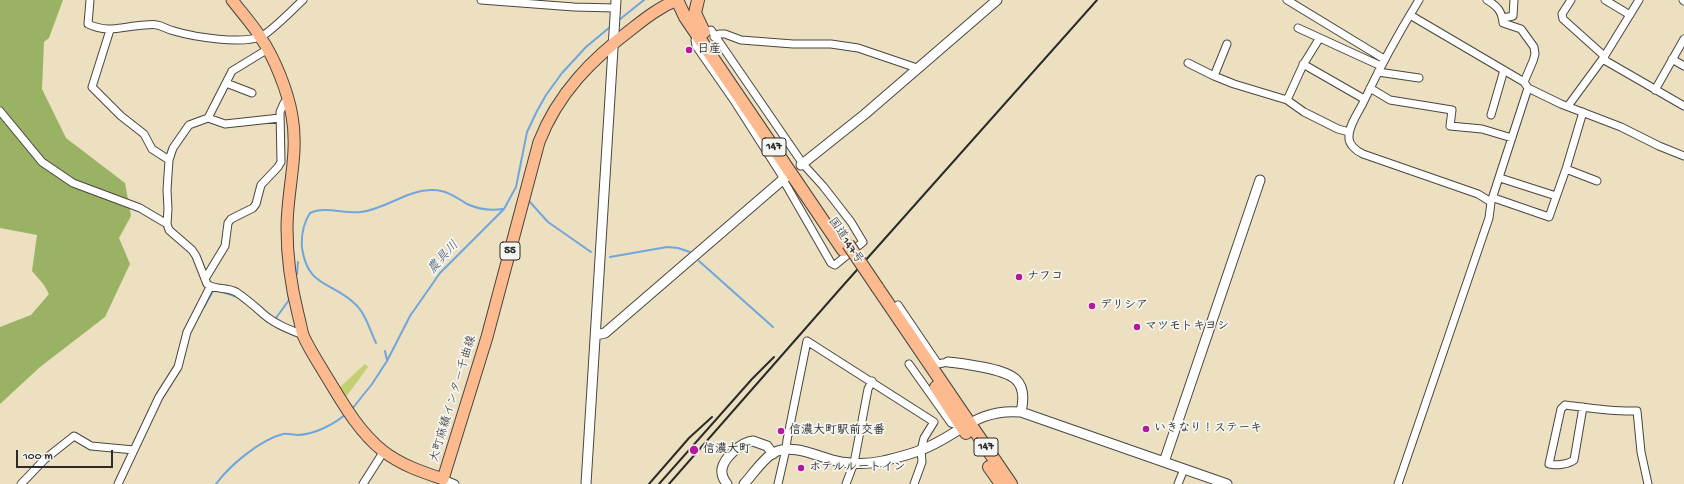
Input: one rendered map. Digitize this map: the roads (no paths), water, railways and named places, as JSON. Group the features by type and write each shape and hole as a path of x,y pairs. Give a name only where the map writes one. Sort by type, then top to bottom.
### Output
{"highway":[{"name":"国道147号","path":"677,0 686,17 706,35 845,247 966,425 1001,484"},
{"name":"147","path":"698,0 695,13 706,35"},
{"name":"国道147号","path":"966,425 1011,484"}],"main road":[{"name":"大町麻績インター千曲線","path":"232,0 268,50 288,99 294,127 295,146 288,211 287,251 291,283 303,335 353,419 384,451 407,466 442,482 487,337 541,135 550,115 572,82 613,40 657,10 677,0"}],"street":[{"path":"90,0 88,24 110,30 133,26 156,25 195,36 227,40 260,37 303,0"},
{"path":"480,0 574,7 615,8 586,484"},
{"path":"802,164 865,114 997,0"},
{"path":"1287,0 1384,59"},
{"path":"1419,0 1384,59 1349,132 1349,142 1354,148 1363,154 1492,200 1549,216 1566,170 1583,112"},
{"path":"1487,0 1496,5 1503,23 1521,29 1534,46 1535,54 1524,82"},
{"path":"1502,18 1513,16 1514,0"},
{"path":"1571,0 1562,14 1563,19 1604,57 1606,61 1684,106"},
{"path":"1605,0 1630,14"},
{"path":"1568,106 1604,57 1638,0"},
{"path":"1410,15 1524,82 1528,88 1568,106 1621,126 1659,146 1684,156"},
{"path":"1298,28 1379,69 1419,78"},
{"path":"110,30 92,87 121,116 144,134 152,149 169,160"},
{"path":"706,35 802,164 823,186 851,222 864,242 835,265 831,263 785,178 696,46 695,40 706,35 725,34 741,40 793,44 831,44 858,48 917,68"},
{"path":"1286,100 1303,64 1319,39"},
{"path":"1655,90 1684,39"},
{"path":"1214,76 1227,44"},
{"path":"208,118 232,71 268,50"},
{"path":"1672,59 1684,66"},
{"path":"1188,63 1214,76 1286,100 1304,112 1338,129 1349,132"},
{"path":"1303,64 1364,99"},
{"path":"1491,115 1504,70"},
{"path":"226,83 252,94"},
{"path":"1370,88 1390,100 1452,110 1450,126 1482,128 1512,138"},
{"path":"1398,484 1489,218 1492,200 1528,88"},
{"path":"205,279 225,246 228,222 253,208 256,204 261,185 278,168 281,162 281,107 288,99"},
{"path":"0,111 42,162 73,183 140,208 167,224"},
{"path":"280,118 225,124 208,118 189,125 173,148 169,160 167,224 169,230 196,256 200,270 210,287 235,291 278,324 303,335"},
{"path":"1566,170 1597,181"},
{"path":"596,335 605,333 785,178"},
{"path":"1500,178 1556,196"},
{"path":"1164,462 1260,180"},
{"path":"118,484 159,398 178,367 187,332 210,287"},
{"path":"898,305 938,364 948,362 996,370 1016,378 1022,387 1023,393 1024,400 1021,412"},
{"path":"778,484 807,341 872,381 934,422 924,438 921,450 922,462 914,484"},
{"path":"909,364 951,423 966,425"},
{"path":"846,484 854,463 868,389 872,381"},
{"path":"1583,407 1574,460 1571,462 1549,464 1549,458 1561,409 1565,405 1583,407 1612,411 1637,412 1641,452 1648,484"},
{"path":"744,484 762,463 773,454 786,449 831,460 854,463 882,461 921,450 966,425 996,412 1006,411 1021,412 1227,484"},
{"path":"21,484 45,459 74,436 92,446 134,450"},
{"path":"727,484 721,474 723,465 741,445 754,441 767,446 773,454"},
{"path":"363,484 384,451"},
{"path":"1178,484 1184,469"},
{"path":"442,482 455,484"}],"waterway":[{"name":"農具川","path":"619,20 644,0"},
{"name":"農具川","path":"352,409 372,384 387,361 410,316 440,273 504,209 516,187 527,132 546,95 562,73 586,47 610,27"},
{"path":"376,343 364,316 358,307 345,296 315,277 309,270 302,248 302,234 304,225 310,213 322,210 361,212 379,207 415,193 434,190 447,193 475,207 489,210 503,209"},
{"path":"529,201 548,222 591,252"},
{"path":"610,257 667,247 678,248 690,252"},
{"path":"699,261 773,327"},
{"path":"297,274 298,262"},
{"path":"204,307 213,291 218,291"},
{"path":"223,292 237,297 247,304"},
{"path":"276,318 289,300 288,293"},
{"name":"農具川","path":"385,351 387,360"},
{"name":"農具川","path":"216,484 237,461 255,447 283,434 298,435 317,431 330,425 346,414"}],"railway":[{"path":"669,484 1097,0"},
{"path":"659,484 752,379 774,357"},
{"path":"649,484 689,438 712,417"}],"place":[{"name":"日産","path":"689,50"},
{"name":"ナフコ","path":"1019,277"},
{"name":"デリシア","path":"1092,306"},
{"name":"マツモトキヨシ","path":"1137,327"},
{"name":"いきなり！ステーキ","path":"1146,429"},
{"name":"信濃大町駅前交番","path":"781,431"},
{"name":"信濃大町","path":"694,450"},
{"name":"ホテルルートイン","path":"801,468"}]}
